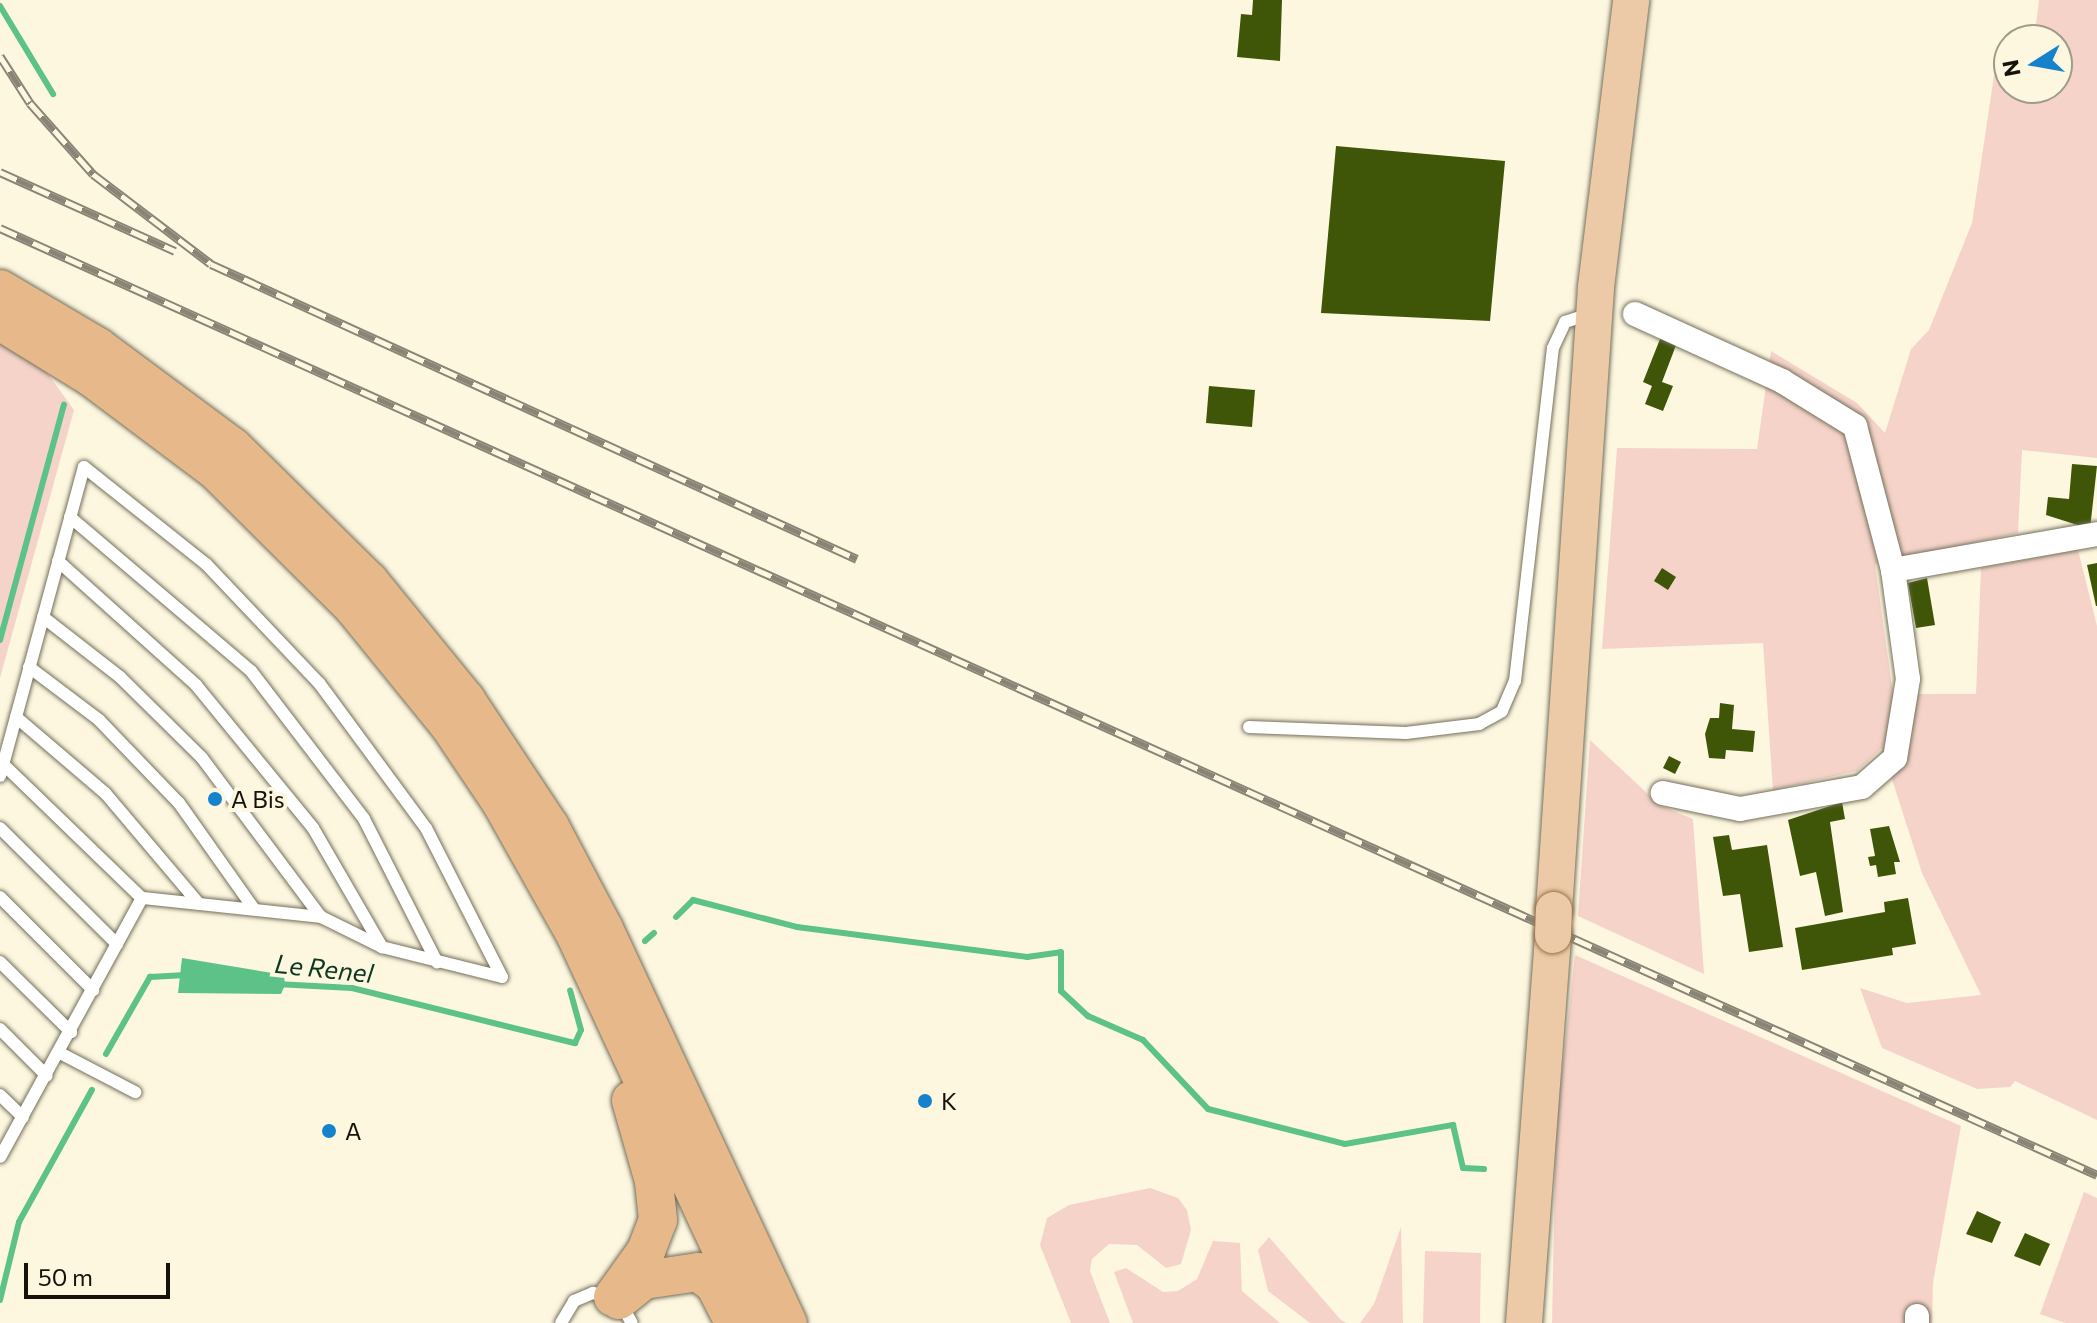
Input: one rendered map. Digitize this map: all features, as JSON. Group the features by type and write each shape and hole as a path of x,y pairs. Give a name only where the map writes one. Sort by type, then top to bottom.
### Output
{"highway":[{"path":"0,289 98,347 234,448 306,513 420,640 550,827 794,1315"},
{"path":"0,321 159,426 278,526 392,652 502,804 576,936 756,1323"},
{"path":"502,804 631,1100 654,1181 698,1272 715,1285 734,1323"},
{"path":"621,1307 656,1230 654,1181"},
{"path":"621,1307 644,1280 698,1272"}],"main road":[{"path":"1524,1323 1608,155 1631,0"}],"street":[{"path":"1635,314 1782,381 1848,419 1860,435 1879,537 1893,570 1915,677 1895,758 1862,787 1740,809 1663,793"},
{"path":"1893,570 2097,534"}],"lane":[{"path":"1249,727 1406,733 1479,724 1502,711 1515,681 1553,348 1565,322 1596,312"},
{"path":"84,467 206,564 319,683 426,828 502,977 382,947 321,917 142,898 2,770 70,517 84,467"},
{"path":"70,517 251,671 364,819 437,962"},
{"path":"58,561 196,685 313,828 382,947"},
{"path":"43,617 120,677 202,758 321,917"},
{"path":"29,667 99,720 179,803 254,909"},
{"path":"16,717 106,794 199,904"},
{"path":"0,828 117,944"},
{"path":"0,897 93,990"},
{"path":"0,1157 60,1053 142,898"},
{"path":"0,962 71,1032"},
{"path":"0,1029 47,1076"},
{"path":"60,1053 135,1092"},
{"path":"0,1095 23,1117"},
{"path":"561,1323 583,1296 621,1307"}],"shaded area":[{"path":"2039,0 2097,0 2097,458 2022,450 2018,533 1875,564 1893,694 1976,694 1981,568 2078,550 2097,626 2097,1120 2015,1081 2010,1087 1977,1089 1882,1048 1860,988 1907,1003 1981,995 1922,873 1882,748 1857,771 1773,790 1763,643 1602,649 1617,448 1757,449 1771,351 1857,403 1885,433 1911,349 1929,330 1972,223 1993,82 1993,104 2073,104 2073,24 2036,24"},
{"path":"0,342 40,363 74,410 0,678"},
{"path":"1590,740 1661,806 1693,819 1704,974 1578,916"},
{"path":"1575,955 1961,1126 1933,1283 1932,1323 1552,1323 1556,1126"},
{"path":"182,958 284,975 285,985 281,994 178,993"},
{"path":"1150,1188 1178,1198 1187,1210 1191,1230 1181,1264 1166,1268 1137,1245 1109,1244 1092,1259 1090,1271 1110,1323 1071,1323 1040,1245 1047,1218 1069,1205"},
{"path":"2084,1192 2097,1198 2097,1323 2065,1323 2040,1314"},
{"path":"1401,1227 1403,1323 1360,1323 1374,1304"},
{"path":"1269,1237 1346,1323 1310,1323 1268,1291 1258,1250"},
{"path":"1213,1241 1240,1243 1242,1291 1280,1323 1133,1323 1114,1272 1126,1268 1163,1292 1178,1291 1197,1279"},
{"path":"1425,1251 1481,1253 1480,1323 1423,1323"}],"building":[{"path":"1253,0 1282,0 1280,61 1237,57 1241,14 1252,15"},
{"path":"1336,146 1505,161 1490,321 1321,313"},
{"path":"1662,334 1678,340 1662,382 1673,386 1663,411 1645,404 1652,386 1643,382"},
{"path":"1209,386 1255,390 1252,427 1206,423"},
{"path":"2072,464 2097,466 2090,529 2046,515 2048,497 2069,499"},
{"path":"2097,563 2097,606 2096,606 2087,565"},
{"path":"1662,568 1676,577 1668,590 1654,581"},
{"path":"1927,578 1935,625 1916,628 1908,583"},
{"path":"1720,703 1734,705 1732,729 1755,731 1753,752 1726,750 1725,759 1709,758 1705,734 1710,718 1719,718"},
{"path":"1669,756 1681,762 1675,774 1663,768"},
{"path":"1842,802 1845,819 1830,822 1843,912 1825,916 1816,872 1800,876 1788,820"},
{"path":"1889,826 1900,862 1894,862 1896,874 1878,877 1876,865 1870,866 1868,857 1875,856 1870,829"},
{"path":"1729,835 1732,850 1767,845 1783,947 1749,952 1740,894 1723,896 1713,837"},
{"path":"1908,898 1916,944 1892,948 1893,955 1802,970 1795,928 1885,912 1884,902"},
{"path":"1977,1211 2001,1222 1992,1243 1966,1234"},
{"path":"2025,1233 2050,1244 2040,1266 2014,1256"}],"waterway":[{"path":"0,6 53,94"},
{"path":"0,640 64,405"},
{"path":"676,917 693,900 797,927 1027,957 1061,952 1061,991 1088,1016 1143,1040 1208,1109 1345,1144 1453,1125 1463,1168 1484,1169"},
{"path":"645,941 654,933"},
{"name":"Le Renel","path":"106,1054 150,977 186,975"},
{"name":"Le Renel","path":"276,984 352,988 575,1043 581,1030 570,990"},
{"name":"Le Renel","path":"0,1300 19,1222 92,1090"}],"railway":[{"path":"0,56 30,103 93,174 211,264 857,559"},
{"path":"0,172 175,251"},
{"path":"0,228 2097,1175"}],"place":[{"name":"A Bis","path":"215,799"},
{"name":"K","path":"925,1101"},
{"name":"A","path":"329,1131"}]}
